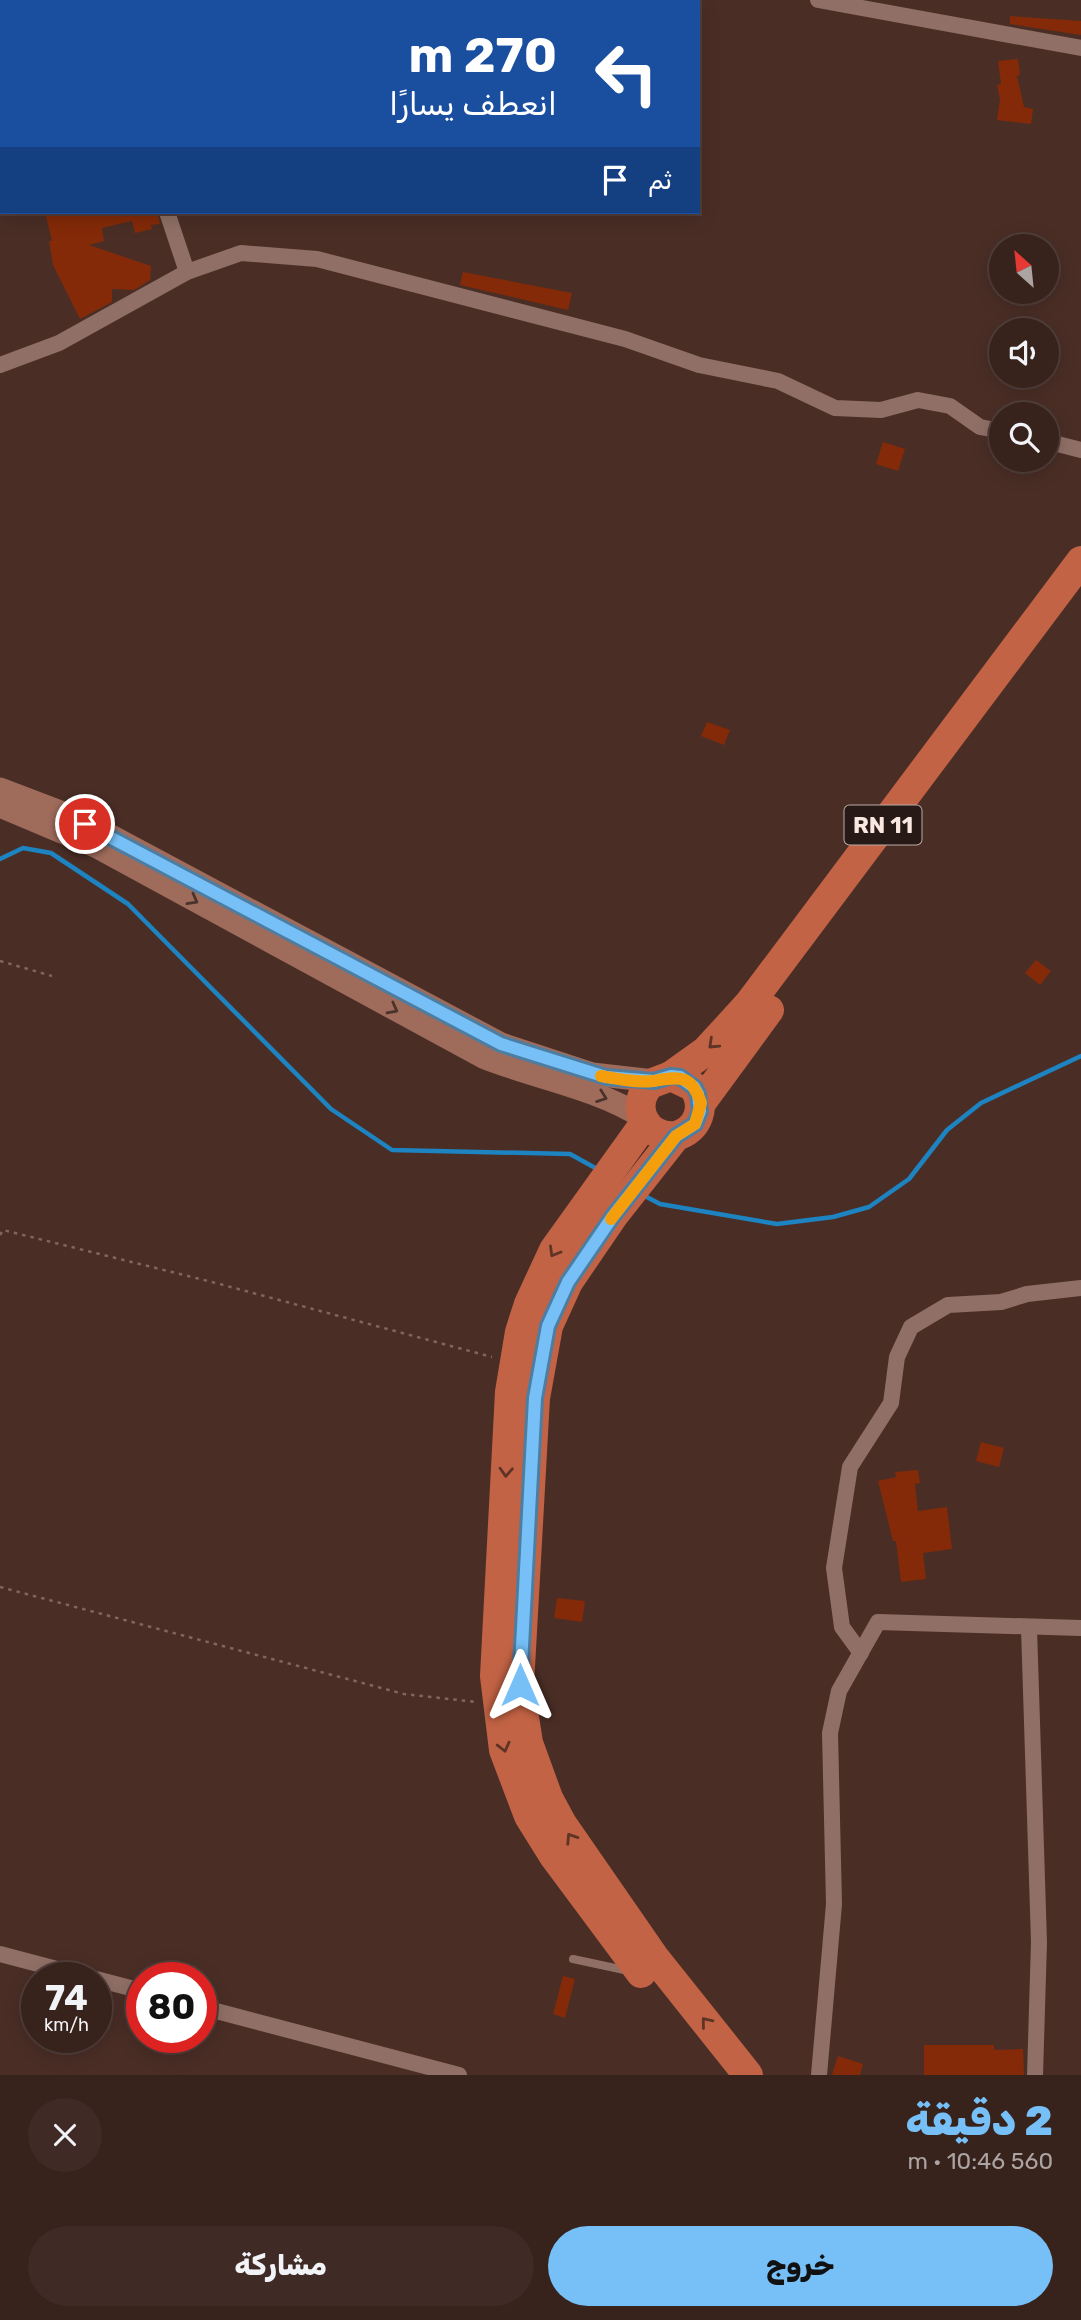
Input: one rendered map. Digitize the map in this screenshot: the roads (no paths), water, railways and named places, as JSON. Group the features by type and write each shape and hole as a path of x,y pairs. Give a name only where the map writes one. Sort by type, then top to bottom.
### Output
{"highway":[{"name":"RN 11","path":"662,1078 706,1051 749,1004 1081,561"},
{"name":"RN 11","path":"701,1103 1081,593"},
{"path":"721,2075 554,1856 529,1816 504,1750 496,1704 496,1635 514,1361 520,1332 554,1250 602,1206 656,1161 676,1136 695,1124 701,1103 694,1087 662,1078 641,1100 640,1128 602,1206 557,1304 537,1374 519,1655 523,1714 537,1771 562,1824 654,1957 748,2075"},
{"path":"640,1128 676,1136"}],"main road":[{"path":"0,789 63,813 107,834 501,1044 592,1074 662,1078"},
{"path":"0,806 97,847 483,1057 531,1076 604,1097 640,1128"}],"street":[{"path":"818,0 1081,48"},
{"path":"168,214 187,272"},
{"path":"0,365 59,343 187,272 241,253 317,259 625,338 699,365 778,381 835,408 881,410 918,400 950,406 980,428 989,429"},
{"path":"1059,445 1081,450"},
{"path":"860,1653 842,1627 834,1568 850,1468 891,1403 897,1357 911,1326 948,1305 1001,1301 1027,1294 1081,1288"},
{"path":"819,2075 834,1904 830,1732 839,1691 878,1622 1081,1628"},
{"path":"1029,1628 1040,1942 1035,2075"},
{"path":"0,1954 30,1962"},
{"path":"217,2011 459,2075"}],"lane":[{"path":"573,1959 642,1974"}],"waterway":[{"path":"0,859 23,848 51,853 128,904 331,1109 392,1150 570,1154 599,1170"},
{"path":"643,1195 660,1204 777,1224 833,1217 869,1207 909,1179 947,1130 981,1103 1081,1056"}]}
